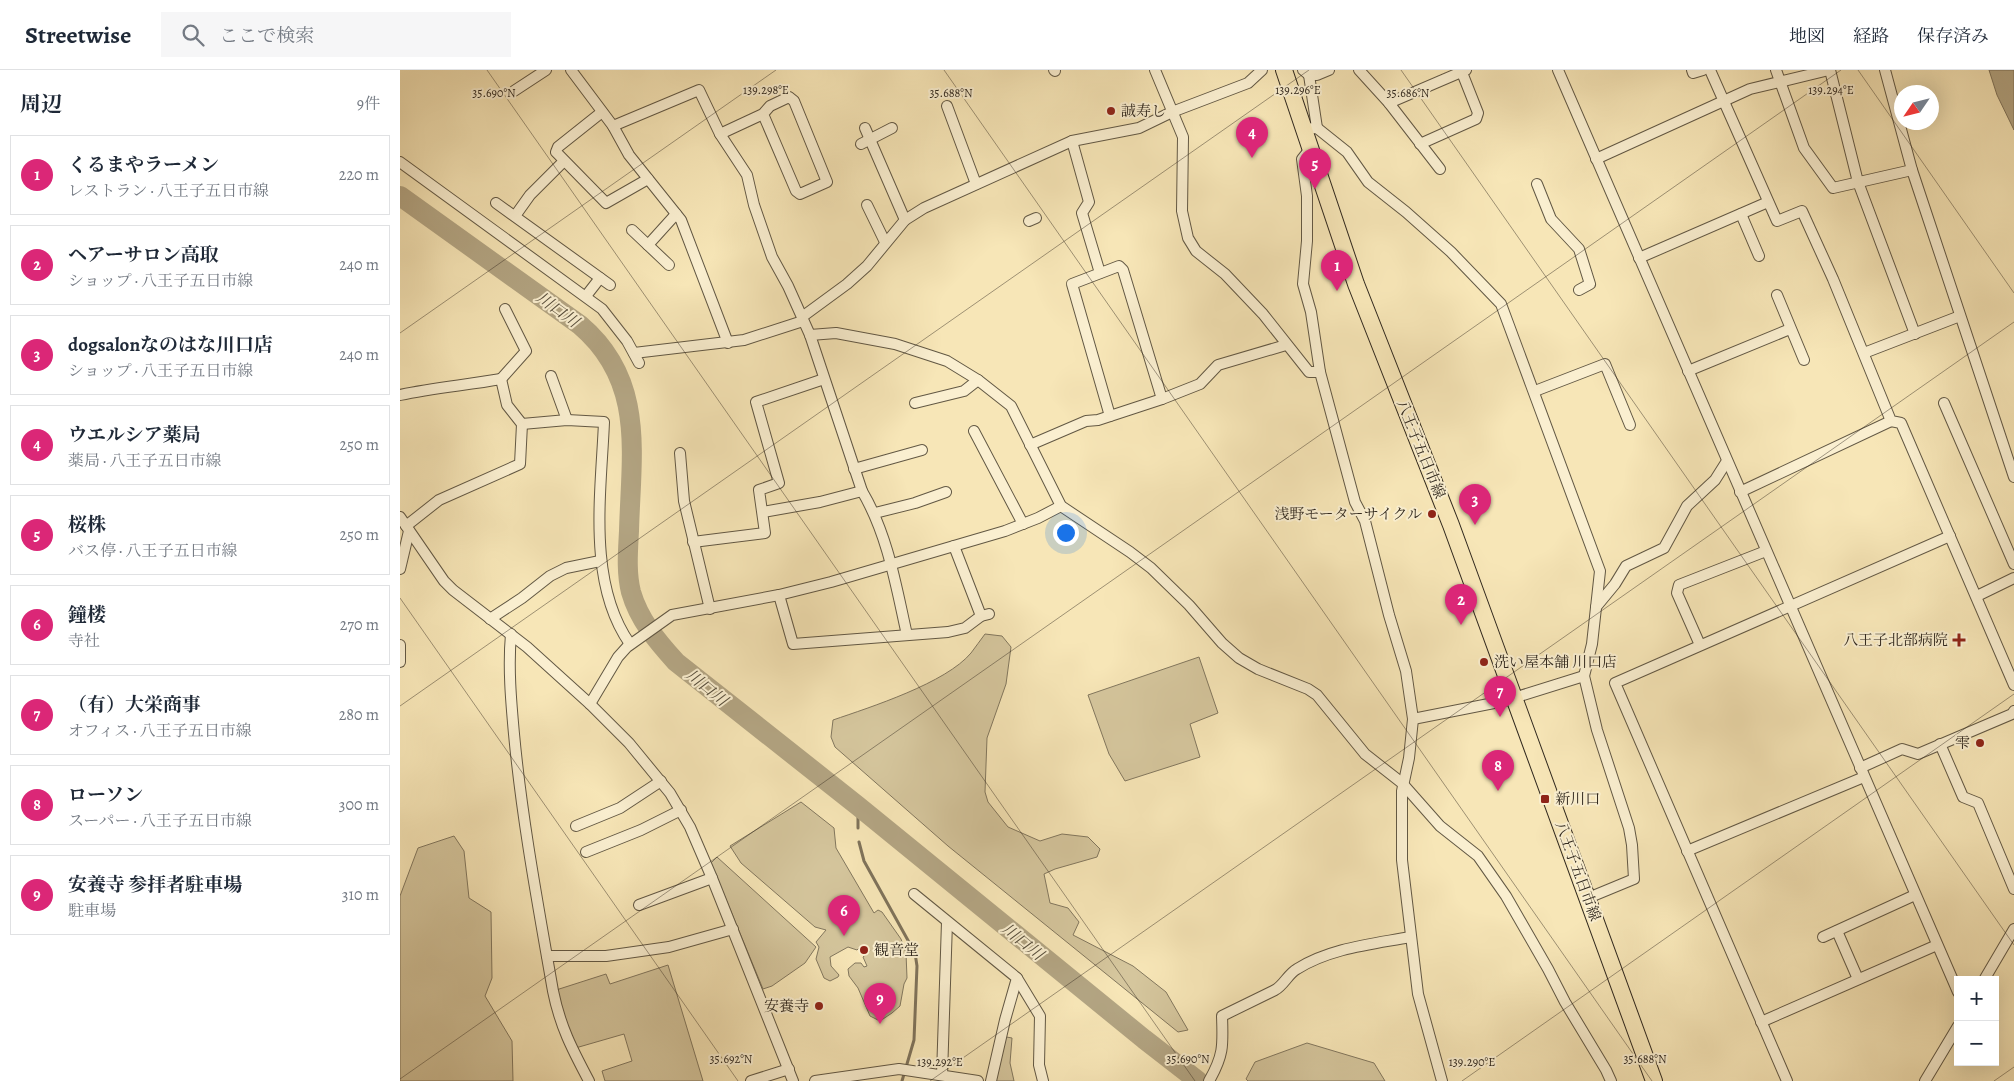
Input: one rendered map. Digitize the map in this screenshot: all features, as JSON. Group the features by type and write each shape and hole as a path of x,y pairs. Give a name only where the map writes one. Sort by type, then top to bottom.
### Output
{"main road":[{"name":"八王子五日市線","path":"1284,70 1310,128 1310,149 1356,284 1447,516 1654,1081"}],"street":[{"path":"514,91 546,70"},
{"path":"571,70 613,126 629,155 681,220 728,343"},
{"path":"1155,70 1183,137 1182,211 1188,238 1196,251 1225,274 1263,314 1309,372 1320,372"},
{"path":"634,353 744,340 802,319 867,266 905,220 924,208 1072,141 1132,130 1172,112 1248,83 1262,70"},
{"path":"1329,70 1316,75 1306,73 1310,128 1347,152 1368,182 1406,212 1451,252 1501,304 1535,391 1600,571 1592,644 1584,676 1597,730 1627,820 1632,845 1634,879 1588,898"},
{"path":"1359,70 1390,103 1440,169"},
{"path":"1558,70 1954,983"},
{"path":"1692,70 1694,73 1703,70"},
{"path":"1710,70 1777,221 1802,211 1833,279 1891,421"},
{"path":"1776,70 1778,81 1804,148 1833,188 1912,170"},
{"path":"1596,159 1750,89 1829,70 1858,182 1915,334"},
{"path":"1885,70 1912,170 2014,477"},
{"path":"1390,103 1463,71 1478,113 1476,119 1420,144"},
{"path":"613,126 699,90 720,134 744,168 754,206 772,257 810,335 862,491 875,513 891,563 907,635"},
{"path":"720,134 763,114 770,106 789,97 794,101 827,182 800,194 796,191 763,114"},
{"path":"947,106 976,184"},
{"path":"602,112 558,147 556,152 606,203 648,179"},
{"path":"865,128 865,142 905,220"},
{"path":"865,142 892,128"},
{"path":"1072,141 1089,202 1082,213 1100,274"},
{"path":"1310,149 1302,158 1307,196 1307,241 1303,284 1311,312 1320,372 1355,502 1365,521 1389,615 1406,671 1413,719 1409,758 1402,783 1402,860 1410,937 1420,1005 1442,1081"},
{"path":"515,216 530,195 564,161"},
{"path":"400,162 586,296 613,322 639,363"},
{"path":"1537,184 1551,219 1580,250 1590,284 1579,290"},
{"path":"1639,258 1768,202"},
{"path":"496,203 610,285"},
{"path":"868,205 885,242"},
{"path":"648,245 676,214"},
{"path":"1741,214 1759,256"},
{"path":"632,230 669,265"},
{"path":"1110,416 1072,284 1120,266 1123,270 1162,399"},
{"path":"586,296 600,278"},
{"path":"1777,295 1804,360"},
{"path":"400,395 432,388 468,385 501,379 526,351 505,309"},
{"path":"1864,353 1960,316"},
{"path":"1688,371 1790,328"},
{"path":"810,335 836,333 895,344 947,361 978,380 1011,406 1061,506 1151,568 1189,605 1222,643 1239,658 1258,669 1308,689 1318,695 1365,754 1402,783 1440,826 1478,856 1506,896 1611,1081"},
{"path":"1030,446 1086,421 1098,420 1200,384 1218,365 1286,345"},
{"path":"1535,391 1605,364 1630,425"},
{"path":"551,376 567,420"},
{"path":"400,569 407,529 439,500 520,464 522,424 508,406 501,379"},
{"path":"693,542 765,533 759,490 779,483 756,402 824,379"},
{"path":"915,403 964,391 978,380"},
{"path":"1944,403 2014,564"},
{"path":"522,424 567,420 604,422 600,561 606,590 612,607 630,644"},
{"path":"1740,492 1891,421 1901,423 2014,685"},
{"path":"974,431 1023,524"},
{"path":"854,469 922,450"},
{"path":"680,452 684,501 710,609"},
{"path":"1596,607 1615,584 1626,566 1664,548 1687,506 1715,480 1727,461"},
{"path":"763,512 820,502 862,491"},
{"path":"875,513 915,503 946,492"},
{"path":"590,704 618,657 630,644 672,614 710,609 831,582 1005,531 1061,506"},
{"path":"400,518 448,586 511,634 590,704 629,743 661,781 681,810 712,878 793,1081"},
{"path":"1787,1081 1616,683 1950,536"},
{"path":"779,595 793,644 907,635 965,628 985,615 954,546"},
{"path":"1700,645 1677,593 1679,585 1766,551"},
{"path":"490,619 522,598 550,576 566,568 600,561"},
{"path":"1976,596 2014,578"},
{"path":"511,634 509,650 512,709 520,794 547,956 558,1018 589,1081"},
{"path":"400,645 400,662"},
{"path":"1413,719 1514,698 1584,676"},
{"path":"1687,850 1862,772 1902,749 1918,754 2013,714"},
{"path":"1940,744 1963,797 1978,803 2014,889"},
{"path":"576,826 620,808 661,781"},
{"path":"586,852 641,830 681,810"},
{"path":"639,905 712,878"},
{"path":"914,894 1017,978 1040,1016 1039,1065 1043,1081"},
{"path":"1823,937 1915,895"},
{"path":"942,1075 947,922"},
{"path":"547,956 606,956 669,947 733,929"},
{"path":"1986,976 2014,929"},
{"path":"1837,931 1858,980"},
{"path":"1209,1081 1223,1050 1222,1016 1281,987 1296,969 1320,958 1364,945 1410,937"},
{"path":"1761,1022 1937,945"},
{"path":"991,1081 1017,978"},
{"path":"1925,1081 1954,1033"},
{"path":"751,1081 789,1069"},
{"path":"815,1081 905,1070 978,1081"}],"shaded area":[{"path":"1989,70 2014,70 2014,130 1997,95"},
{"path":"985,634 1002,636 1011,647 1006,684 987,738 985,792 988,802 1008,827 1040,841 1062,834 1088,837 1100,849 1097,857 1044,874 1050,903 1068,908 1079,922 1073,935 1133,966 1166,992 1188,1030 1178,1032 948,846 835,747 831,737 833,720 907,693 944,674 971,653"},
{"path":"1199,657 1218,713 1190,724 1200,757 1125,781 1109,754 1088,695"},
{"path":"801,802 834,828 836,848 874,913 878,910 882,912 901,939 906,953 907,978 900,1006 880,1021 870,1016 858,988 849,976 848,969 855,963 861,963 864,967 867,966 863,957 870,951 868,948 859,948 857,950 848,947 830,957 831,966 839,975 830,981 824,978 816,959 819,947 816,942 826,930 815,927 741,863 730,846"},
{"path":"454,836 464,851 469,898 491,912 492,978 485,996 512,1041 513,1081 400,1081 400,896 418,848"},
{"path":"717,857 816,947 805,963 772,986 763,989 711,863"},
{"path":"668,965 703,1081 605,1081 602,1071 632,1061 624,1034 572,1049 553,991 606,974 610,984"},
{"path":"1001,1036 1012,1038 1010,1063 1014,1081 991,1081"},
{"path":"1307,1043 1374,1063 1385,1081 1248,1081 1246,1079 1255,1062"}],"waterway":[{"name":"川口川","path":"400,196 580,325 601,347 616,370 625,394 630,420 632,447 628,554 629,584 634,602 644,621 676,662 858,806 1198,1081"},
{"path":"858,806 858,828"},
{"path":"859,842 864,861 915,953 917,966 914,1040 902,1081"}],"place":[{"name":"誠寿し","path":"1111,111"},
{"name":"ウエルシア薬局","path":"1252,158"},
{"name":"桜株","path":"1315,189"},
{"name":"くるまやラーメン","path":"1337,291"},
{"name":"浅野モーターサイクル","path":"1432,514"},
{"name":"dogsalonなのはな川口店","path":"1475,525"},
{"name":"ヘアーサロン高取","path":"1461,625"},
{"name":"八王子北部病院","path":"1959,640"},
{"name":"洗い屋本舗 川口店","path":"1484,662"},
{"name":"（有）大栄商事","path":"1500,717"},
{"name":"雫","path":"1980,743"},
{"name":"ローソン","path":"1498,791"},
{"name":"新川口","path":"1545,799"},
{"name":"鐘楼","path":"844,936"},
{"name":"観音堂","path":"864,950"},
{"name":"安養寺","path":"819,1006"},
{"name":"安養寺 参拝者駐車場","path":"880,1024"}]}
